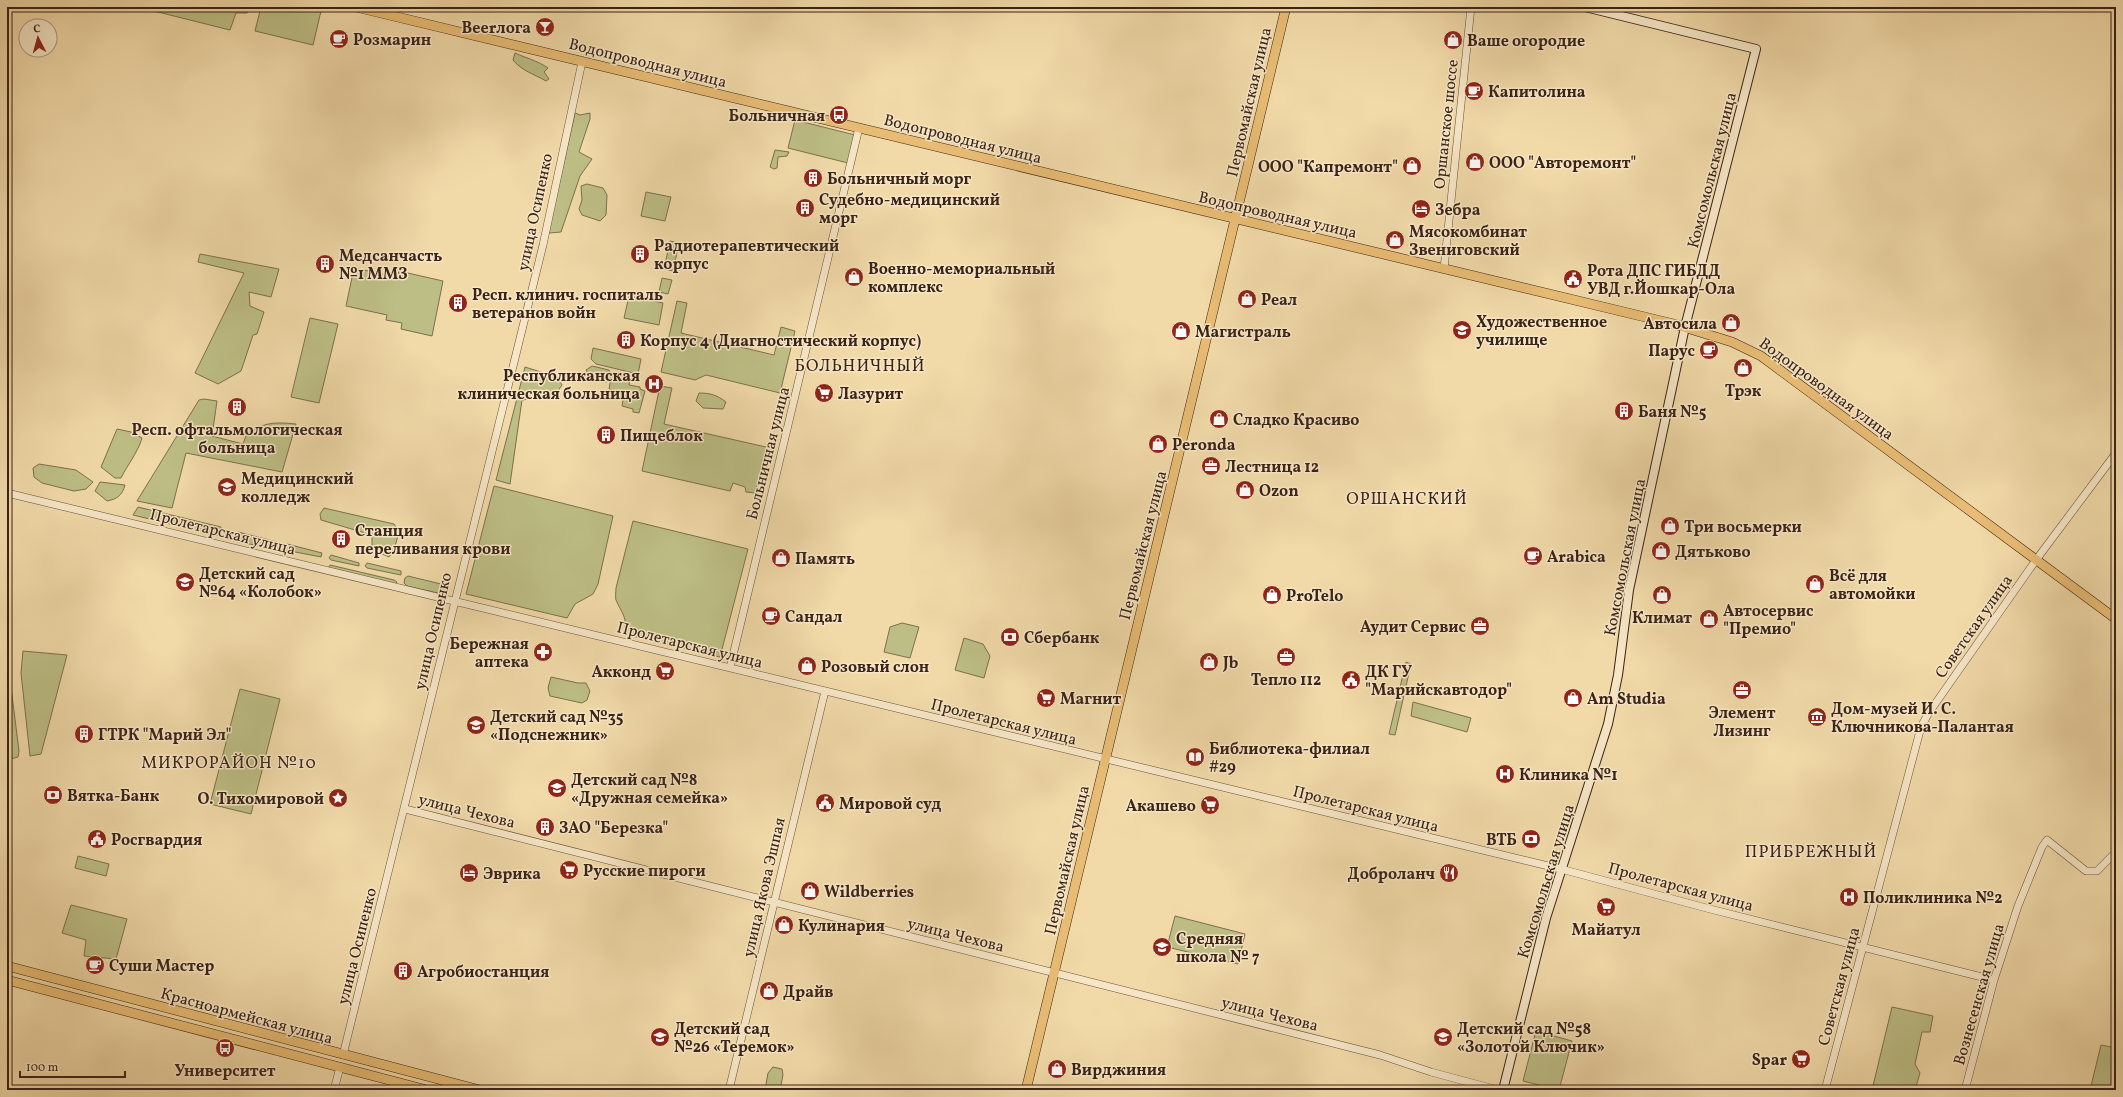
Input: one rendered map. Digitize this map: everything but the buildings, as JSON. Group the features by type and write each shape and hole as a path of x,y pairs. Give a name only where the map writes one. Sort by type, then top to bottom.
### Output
{"main road":[{"name":"Водопроводная улица","path":"356,7 1685,327 1732,342 1761,356 2116,619"},
{"name":"Первомайская улица","path":"1026,1090 1286,7"},
{"name":"Комсомольская улица","path":"1503,1090 1546,918 1601,749 1614,700 1629,590 1685,327 1756,49 1585,7"},
{"name":"Красноармейская улица","path":"7,966 480,1090"},
{"name":"Красноармейская улица","path":"7,980 427,1090"},
{"name":"улица Осипенко","path":"340,1067 343,1055"}],"street":[{"name":"Оршанское шоссе","path":"1444,269 1471,7"},
{"name":"улица Осипенко","path":"343,1055 405,809 454,602 543,245 582,62"},
{"name":"Больничная улица","path":"730,668 859,128"},
{"name":"Советская улица","path":"1825,1090 1921,727 1928,714 2036,560 2116,454"},
{"name":"Пролетарская улица","path":"7,493 1561,869 1710,909 1863,946 1994,980"},
{"name":"улица Якова Эшпая","path":"729,1090 825,691"},
{"name":"улица Чехова","path":"405,809 1380,1055 1431,1072 1498,1090"},
{"name":"Вознесенская улица","path":"1965,1090 1994,980 2037,856 2047,840 2086,871 2097,871 2116,852"},
{"name":"улица Осипенко","path":"334,1090 340,1067"}],"green space":[{"path":"252,7 247,13 236,13 230,30 142,8"},
{"path":"261,7 304,7 321,11 313,45 255,31"},
{"path":"515,53 536,61 548,68 544,72 549,79 546,81 520,67 513,60"},
{"path":"575,113 580,115 590,113 590,119 579,152 592,159 580,176 561,232 549,233 550,225"},
{"path":"795,120 855,135 848,163 788,148"},
{"path":"775,150 789,152 787,156 778,157 777,168 774,169 770,167"},
{"path":"587,184 603,188 607,195 606,215 600,221 582,215 579,209 582,200 581,186"},
{"path":"646,192 671,197 665,221 641,216"},
{"path":"670,241 679,243 673,271 664,269"},
{"path":"200,254 279,269 271,297 249,292 250,306 264,312 257,334 253,335 241,371 218,384 195,373 244,273 198,262"},
{"path":"354,268 397,277 399,271 443,281 432,336 401,329 402,323 386,320 387,315 346,306"},
{"path":"662,278 672,280 668,294 659,292"},
{"path":"629,296 663,303 659,325 624,318"},
{"path":"677,301 687,303 681,333 774,355 781,327 795,331 780,393 706,375 695,380 661,372"},
{"path":"310,318 338,324 319,403 291,397"},
{"path":"593,348 641,359 638,374 596,364 591,359"},
{"path":"592,366 609,370 611,377 606,382 589,377 586,370"},
{"path":"525,367 557,377 562,385 555,395 522,400 510,484 496,480"},
{"path":"612,373 630,377 629,385 640,387 640,389 645,391 639,413 633,412 633,409 622,406 624,394 609,389"},
{"path":"660,386 672,388 664,424 766,447 755,493 746,492 745,487 733,483 730,491 642,471"},
{"path":"699,393 713,395 726,402 723,409 703,408 696,401"},
{"path":"204,399 217,401 212,436 243,444 247,433 265,425 276,423 296,424 282,472 186,453 172,508 137,501 199,400"},
{"path":"117,429 131,432 142,438 121,478 115,478 101,467"},
{"path":"39,464 76,470 93,482 86,489 74,491 42,483 34,477 33,468"},
{"path":"100,482 125,485 119,496 107,501 95,491"},
{"path":"494,486 613,516 598,584 593,594 575,604 567,618 466,594"},
{"path":"138,507 221,527 220,536 133,515"},
{"path":"324,508 394,524 399,532 394,550 389,557 372,549 372,535 321,520 320,514"},
{"path":"633,521 748,549 720,657 624,634 625,619 616,600 616,588"},
{"path":"238,532 277,542 277,550 236,541 236,533"},
{"path":"287,544 322,553 321,557 285,550 285,546"},
{"path":"331,555 359,563 359,566 331,560 329,558"},
{"path":"367,563 401,571 401,575 367,568 365,566"},
{"path":"330,565 394,580 397,582 395,584 328,568"},
{"path":"408,576 441,584 444,587 443,592 438,593 407,586 404,583 405,578"},
{"path":"902,623 919,627 910,658 884,652 890,627"},
{"path":"964,638 983,644 990,656 984,678 955,670"},
{"path":"23,651 67,655 41,754 30,756 21,673"},
{"path":"1406,662 1411,664 1395,735 1389,734"},
{"path":"7,677 10,679 19,751 18,757 11,759 8,757 7,748"},
{"path":"551,677 578,683 586,683 590,691 587,700 582,703 550,696 548,688"},
{"path":"240,689 280,699 251,814 210,804"},
{"path":"1413,702 1471,718 1467,732 1411,716"},
{"path":"78,856 109,864 106,876 75,868"},
{"path":"71,905 127,919 116,959 84,956 86,940 62,933"},
{"path":"1175,916 1245,934 1238,964 1167,947"},
{"path":"1892,1007 1933,1016 1930,1032 1922,1032 1915,1064 1920,1073 1915,1090 1872,1090"},
{"path":"1536,1031 1572,1041 1559,1090 1523,1081"},
{"path":"2101,1045 2116,1048 2116,1090 2090,1090"},
{"path":"773,1067 782,1069 783,1075 780,1090 765,1090 768,1073"}],"place":[{"name":"Beerлога","path":"545,27"},
{"name":"Розмарин","path":"339,39"},
{"name":"Ваше огородие","path":"1453,40"},
{"name":"Капитолина","path":"1474,91"},
{"name":"Больничная","path":"839,115"},
{"name":"ООО \"Авторемонт\"","path":"1475,162"},
{"name":"ООО \"Капремонт\"","path":"1412,166"},
{"name":"Больничный морг","path":"813,178"},
{"name":"Судебно-медицинский морг","path":"805,208"},
{"name":"Зебра","path":"1421,209"},
{"name":"Мясокомбинат Звениговский","path":"1395,240"},
{"name":"Радиотерапевтический корпус","path":"640,254"},
{"name":"Медсанчасть №1 ММЗ","path":"325,264"},
{"name":"Военно-мемориальный комплекс","path":"854,277"},
{"name":"Рота ДПС ГИБДД УВД г.Йошкар-Ола","path":"1573,279"},
{"name":"Реал","path":"1247,299"},
{"name":"Респ. клинич. госпиталь ветеранов войн","path":"458,303"},
{"name":"Автосила","path":"1731,323"},
{"name":"Художественное училище","path":"1462,330"},
{"name":"Магистраль","path":"1181,331"},
{"name":"Корпус 4 (Диагностический корпус)","path":"626,340"},
{"name":"Парус","path":"1709,350"},
{"name":"Трэк","path":"1743,368"},
{"name":"Республиканская клиническая больница","path":"654,384"},
{"name":"Лазурит","path":"824,393"},
{"name":"Респ. офтальмологическая больница","path":"237,407"},
{"name":"Баня №5","path":"1624,411"},
{"name":"Сладко Красиво","path":"1219,419"},
{"name":"Пищеблок","path":"606,435"},
{"name":"Peronda","path":"1158,444"},
{"name":"Лестница 12","path":"1211,466"},
{"name":"Медицинский колледж","path":"227,487"},
{"name":"Ozon","path":"1245,490"},
{"name":"Три восьмерки","path":"1670,526"},
{"name":"Станция переливания крови","path":"341,539"},
{"name":"Дятьково","path":"1661,551"},
{"name":"Arabica","path":"1533,556"},
{"name":"Память","path":"781,558"},
{"name":"Детский сад №64 «Колобок»","path":"185,582"},
{"name":"Всё для автомойки","path":"1815,584"},
{"name":"ProTelo","path":"1272,595"},
{"name":"Климат","path":"1662,595"},
{"name":"Сандал","path":"771,616"},
{"name":"Автосервис \"Премио\"","path":"1709,619"},
{"name":"Аудит Сервис","path":"1480,626"},
{"name":"Сбербанк","path":"1010,637"},
{"name":"Бережная аптека","path":"543,652"},
{"name":"Тепло 112","path":"1286,657"},
{"name":"Jb","path":"1209,662"},
{"name":"Розовый слон","path":"807,666"},
{"name":"Акконд","path":"665,671"},
{"name":"ДК ГУ \"Марийскавтодор\"","path":"1351,680"},
{"name":"Элемент Лизинг","path":"1742,690"},
{"name":"Магнит","path":"1046,698"},
{"name":"Am Studia","path":"1573,698"},
{"name":"Дом-музей И. С. Ключникова-Палантая","path":"1817,717"},
{"name":"Детский сад №35 «Подснежник»","path":"476,725"},
{"name":"ГТРК \"Марий Эл\"","path":"84,734"},
{"name":"Библиотека-филиал #29","path":"1195,757"},
{"name":"Клиника №1","path":"1505,774"},
{"name":"Детский сад №8 «Дружная семейка»","path":"557,788"},
{"name":"Вятка-Банк","path":"53,795"},
{"name":"О. Тихомировой","path":"338,798"},
{"name":"Мировой суд","path":"825,803"},
{"name":"Акашево","path":"1210,805"},
{"name":"ЗАО \"Березка\"","path":"545,827"},
{"name":"Росгвардия","path":"97,839"},
{"name":"ВТБ","path":"1531,839"},
{"name":"Русские пироги","path":"569,870"},
{"name":"Эврика","path":"469,873"},
{"name":"Доброланч","path":"1449,873"},
{"name":"Wildberries","path":"810,891"},
{"name":"Поликлиника №2","path":"1849,897"},
{"name":"Майатул","path":"1606,907"},
{"name":"Кулинария","path":"784,925"},
{"name":"Средняя школа № 7","path":"1162,947"},
{"name":"Суши Мастер","path":"95,965"},
{"name":"Агробиостанция","path":"403,971"},
{"name":"Драйв","path":"769,991"},
{"name":"Детский сад №26 «Теремок»","path":"660,1037"},
{"name":"Детский сад №58 «Золотой Ключик»","path":"1443,1037"},
{"name":"Университет","path":"225,1048"},
{"name":"Spar","path":"1801,1059"},
{"name":"Вирджиния","path":"1057,1069"}],"district":[{"name":"БОЛЬНИЧНЫЙ","path":"860,365"},
{"name":"ОРШАНСКИЙ","path":"1407,498"},
{"name":"МИКРОРАЙОН №10","path":"229,762"},
{"name":"ПРИБРЕЖНЫЙ","path":"1811,851"}]}
